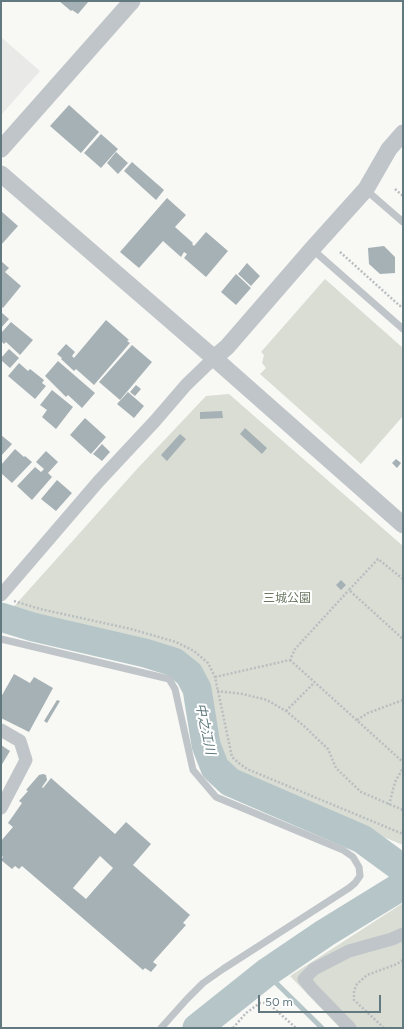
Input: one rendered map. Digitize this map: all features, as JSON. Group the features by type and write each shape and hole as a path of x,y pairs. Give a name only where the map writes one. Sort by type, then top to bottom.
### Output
{"street":[{"path":"1,149 129,2"},
{"path":"7,598 98,482 155,421 186,385 227,347 312,249 366,190 389,149 403,133"},
{"path":"1,174 214,358 403,525"},
{"path":"1,730 20,740 26,760 1,808"},
{"path":"350,1028 304,979 314,969 349,951 392,939 403,934"}],"lane":[{"path":"366,190 403,222"},
{"path":"312,249 402,327"},
{"path":"1,639 169,679 175,689 193,770 216,797 343,850 353,857 359,867 360,876 349,888 223,968 203,983 187,998 161,1028"}],"path":[{"path":"395,189 403,196"},
{"path":"340,252 400,306 403,303"},
{"path":"290,660 295,649 378,559 403,579"},
{"path":"349,590 403,639"},
{"path":"7,598 40,609 131,629 176,642 194,651 208,663 215,677 232,757 247,769 403,834"},
{"path":"215,677 290,660"},
{"path":"290,660 403,762"},
{"path":"286,711 314,683"},
{"path":"218,691 243,694 267,700 286,711 328,749 336,768 361,792 403,810"},
{"path":"357,720 368,712 403,700"},
{"path":"389,805 395,782 403,768"},
{"path":"384,1028 354,1000 354,991 356,984 367,975 397,964 403,960"},
{"path":"233,1028 246,1013 260,1003 268,1004 296,1028"}],"shaded area":[{"path":"1,37 40,71 1,115"}],"green space":[{"path":"325,279 403,348 403,416 361,464 260,374 266,368 262,363 264,355 261,352"},
{"name":"三城公園","path":"229,394 403,546 403,845 239,777 215,742 212,695 182,652 9,612 137,469 206,396"},
{"path":"403,903 403,1028 340,1028 290,976"}],"building":[{"path":"59,1 89,1 78,14 72,10 71,11"},
{"path":"69,105 99,132 81,153 50,126"},
{"path":"101,134 118,149 101,168 84,153"},
{"path":"116,152 128,163 118,174 107,163"},
{"path":"132,162 164,190 156,200 124,171"},
{"path":"167,198 186,215 175,227 193,243 192,244 194,246 206,232 228,251 206,277 184,258 187,254 184,252 181,257 163,241 139,268 120,252"},
{"path":"1,211 18,226 1,245"},
{"path":"384,246 395,257 395,273 380,274 369,264 368,248"},
{"path":"1,261 9,268 5,272 21,286 3,308 1,306"},
{"path":"247,263 260,276 251,286 238,274"},
{"path":"236,274 251,288 236,305 221,292"},
{"path":"1,312 9,319 1,328"},
{"path":"106,320 129,340 127,341 130,343 94,385 76,369 74,371 57,354 66,344 75,352 72,356 74,358"},
{"path":"11,322 33,340 20,355 6,342 4,344 1,341 1,333"},
{"path":"132,345 152,362 120,400 99,382"},
{"path":"9,349 19,358 10,368 1,360"},
{"path":"58,361 95,393 82,408 68,395 66,397 45,376"},
{"path":"19,363 28,371 30,369 44,380 42,383 46,386 35,399 8,376"},
{"path":"136,385 141,389 135,396 130,392"},
{"path":"52,390 73,407 56,429 42,417 47,410 40,405"},
{"path":"128,392 144,406 134,418 117,404"},
{"path":"222,411 223,418 200,419 200,412"},
{"path":"85,418 106,437 91,454 70,435"},
{"path":"245,428 267,448 262,454 240,434"},
{"path":"180,434 186,439 167,461 161,455"},
{"path":"1,435 12,444 1,456"},
{"path":"102,444 110,452 102,461 93,454"},
{"path":"15,449 32,462 12,483 1,473 1,465"},
{"path":"46,451 58,462 48,473 52,477 32,500 17,486 35,467 41,472 44,469 36,462"},
{"path":"396,459 401,463 397,468 392,463"},
{"path":"57,480 72,493 56,511 41,499"},
{"path":"341,580 346,585 341,590 336,585"},
{"path":"14,674 30,683 34,677 53,688 29,732 1,718 1,697"},
{"path":"57,700 60,701 47,723 44,721"},
{"path":"1,745 10,751 1,766"},
{"path":"39,775 46,775 47,780 42,787 43,788 51,778 115,834 126,822 151,844 133,865 190,915 183,923 186,925 153,962 157,965 151,972 145,968 143,970 22,866 19,869 15,866 12,869 1,860 3,857 1,855 1,841 13,827 8,823 22,803 19,801 28,791 26,790","holes":["100,856 113,868 86,899 73,888"]}],"waterway":[{"name":"中之江川","path":"1,617 33,627 145,653 174,662 189,674 197,689 206,745 215,768 230,782 362,839 403,869"},
{"name":"中之江川","path":"197,1028 266,973 325,933 403,885"},
{"path":"266,973 322,1028"}]}
